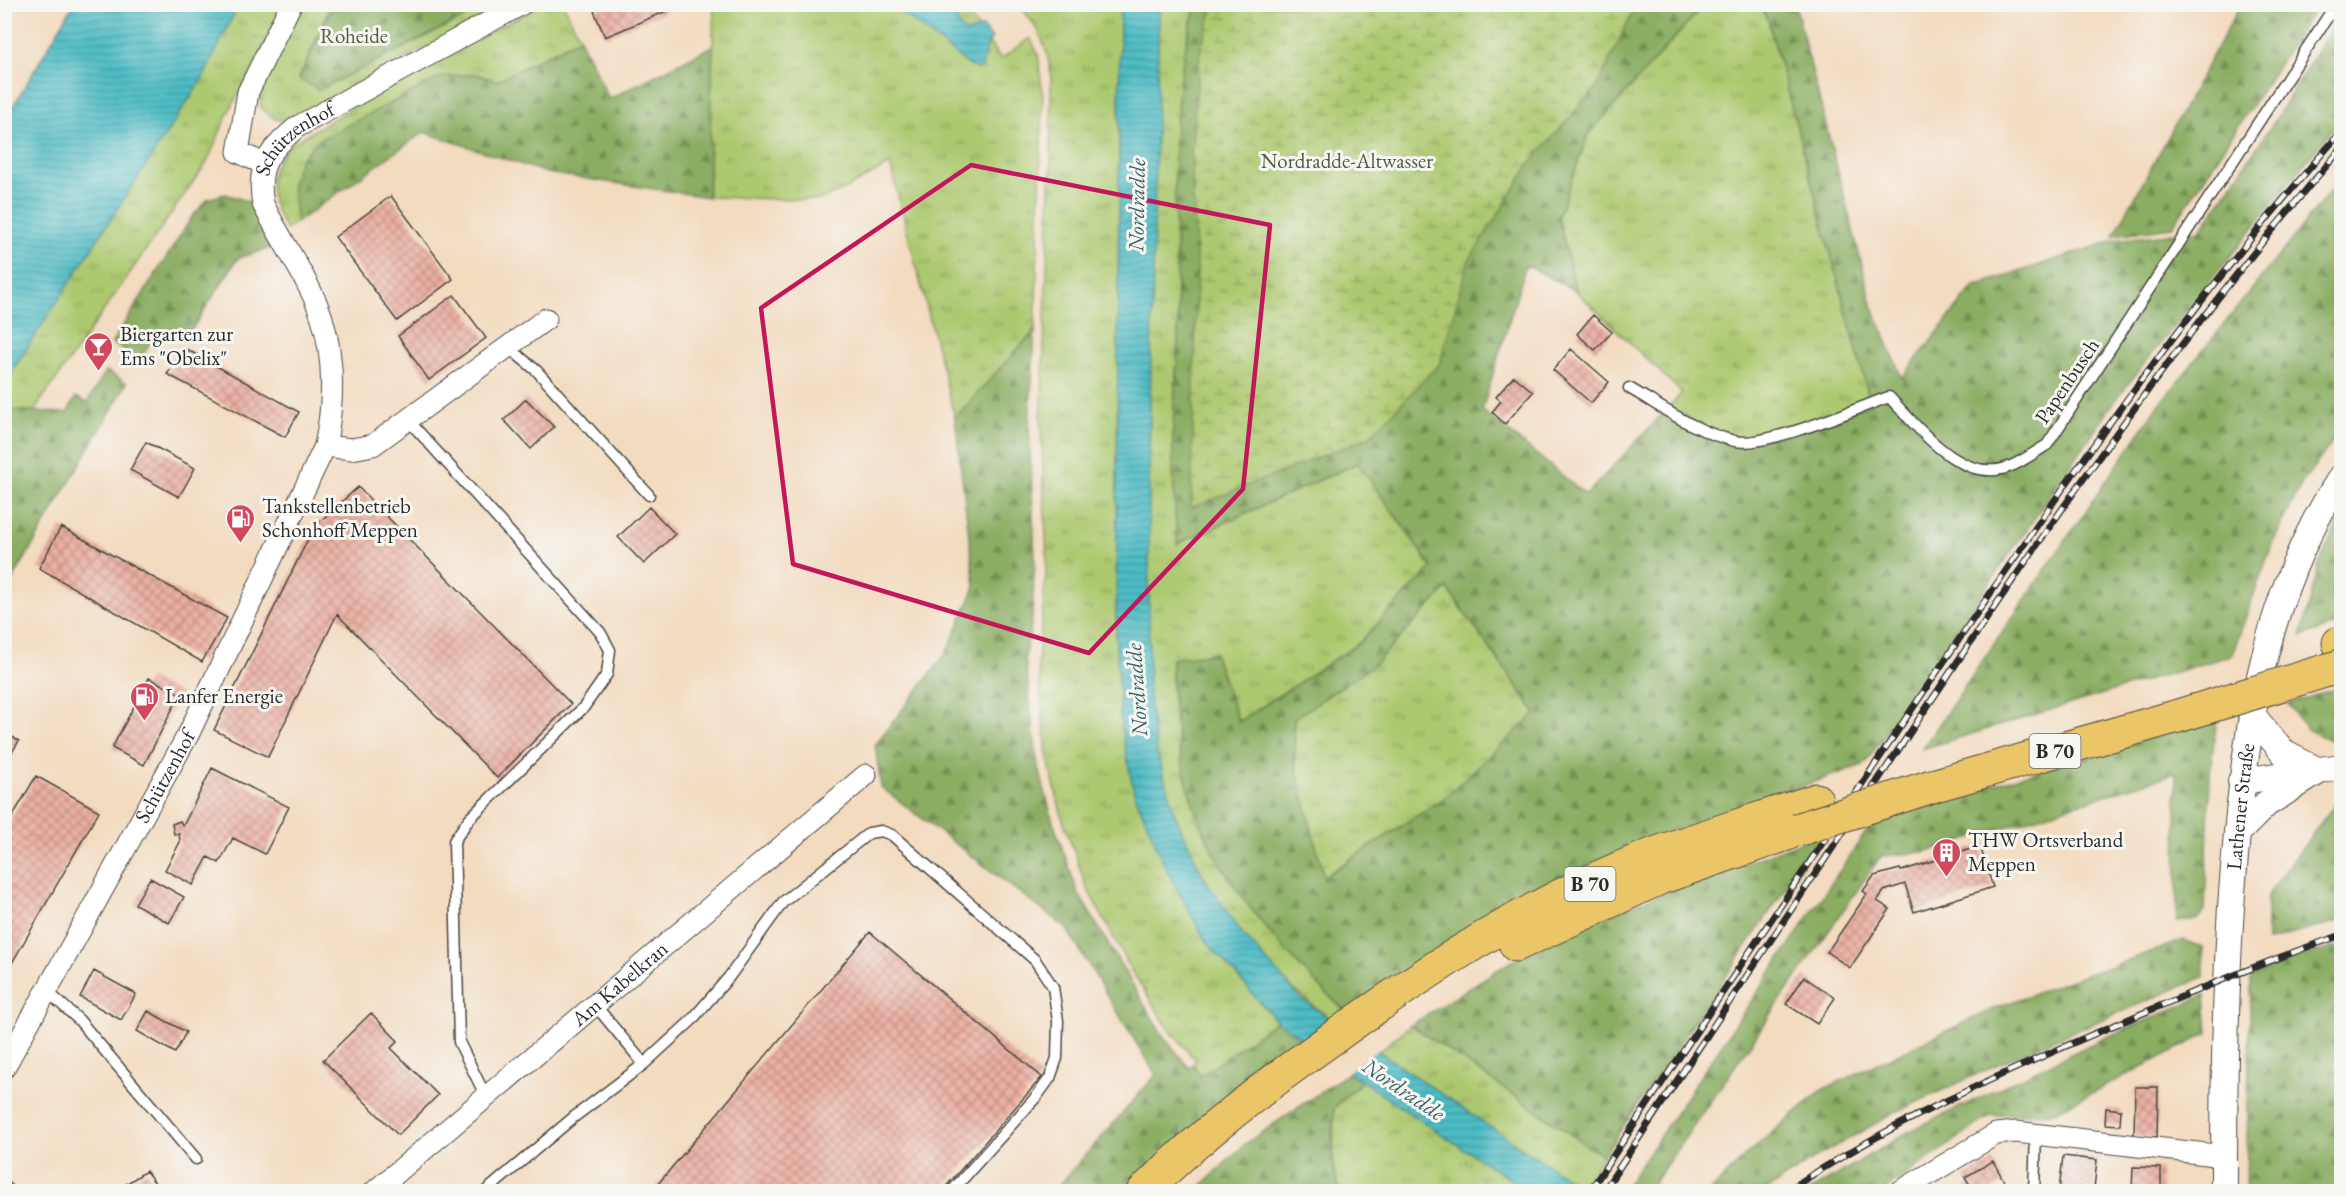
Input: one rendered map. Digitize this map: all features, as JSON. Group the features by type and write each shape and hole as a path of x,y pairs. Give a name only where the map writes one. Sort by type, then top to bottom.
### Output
{"highway":[{"name":"B 70","path":"1143,1191 1185,1150 1307,1070 1389,1010 1471,943 1556,899 1651,855 1816,800 1938,774 2177,705 2341,654"},
{"name":"B 70","path":"1389,1010 1551,927 1660,878 1797,830 1938,774"},
{"name":"B 70","path":"1174,1191 1307,1070"}],"street":[{"path":"264,164 238,152 248,92 291,4"},
{"name":"Schützenhof","path":"4,1068 189,734 325,446 333,396 331,364 322,317 263,204 259,185 264,164 280,142 297,127 522,4"},
{"path":"325,446 352,449 373,445 546,320"},
{"name":"Lathener Straße","path":"2224,1191 2224,1018 2241,781 2251,714 2269,632 2297,559 2342,476"},
{"path":"2251,714 2285,754 2330,769"},
{"path":"2241,781 2330,769"},
{"path":"2237,833 2266,804 2330,769"},
{"name":"Am Kabelkran","path":"374,1191 866,775"},
{"path":"1899,1191 1996,1134 2016,1132 2224,1156"}],"lane":[{"name":"Papenbusch","path":"1629,388 1694,425 1737,442 1780,436 1889,397 1934,444 1965,464 1988,469 2009,467 2047,445 2337,4"},
{"path":"508,347 537,371 649,495"},
{"path":"409,421 600,632 610,650 607,674 584,707 469,819 454,841 459,1042 486,1097"},
{"path":"485,1191 574,1117 644,1064 691,1021 729,977 783,902 868,833 881,831 892,835 1035,960 1053,987 1058,1022 1057,1058 1050,1078 1037,1096 951,1191"},
{"path":"48,992 85,1027 196,1159"},
{"path":"595,1005 644,1064"},
{"path":"2034,1191 2036,1134"}],"highlighted area":[{"path":"971,165 1270,225 1243,489 1089,653 793,564 761,308"}],"green space":[{"name":"Roheide","path":"333,4 488,5 319,90 299,79"},
{"path":"2241,4 2318,5 2172,227 2114,235"},
{"path":"238,5 287,5 228,113 207,162 34,411 5,410 4,382 204,76"},
{"path":"299,5 331,5 299,79 319,90 488,5 504,5 297,117 277,120 261,107 259,86"},
{"path":"541,5 564,5 580,38 497,81 476,74 317,141 297,170 294,198 297,222 286,229 274,206 270,185 276,165 291,144 397,81"},
{"path":"714,5 986,5 970,17 1001,59 1030,38 1038,54 1043,97 1035,330 955,418 890,164 844,190 819,200 708,197"},
{"path":"1020,5 1120,5 1116,642 1121,727 1134,792 1167,871 1206,941 1277,1021 1200,1076 1193,1064 1196,1061 1169,1029 1131,970 1086,886 1062,817 1047,755 1038,664 1047,560 1041,425 1051,163 1051,75 1047,53 1039,32"},
{"path":"1159,5 1196,5 1186,45 1176,125 1178,330 1173,448 1177,544 1358,463 1432,567 1358,644 1238,722 1214,653 1172,659 1172,691 1179,749 1196,812 1332,999 1346,1012 1334,1021 1302,997 1273,969 1246,939 1222,906 1183,834 1169,796 1153,729 1149,700 1147,612"},
{"path":"1196,5 1704,5 1588,135 1558,217 1576,291 1526,265 1482,410 1586,495 1667,409 1737,442 1780,436 1871,404 1769,23 1761,5 1795,5 1873,308 1902,378 1973,287 2115,240 2201,230 2274,122 2341,12 2341,118 2117,398 1865,764 1645,841 1532,889 1346,1012 1302,968 1259,919 1222,867 1208,840 1196,812 1180,756 1173,698 1172,659 1214,653 1239,722 1358,644 1432,567 1358,463 1177,544 1173,449 1178,330 1175,166 1176,125 1186,45","holes":["1447,588 1536,713 1443,799 1324,877 1295,764 1294,719 1375,664"]},
{"name":"Nordradde-Altwasser","path":"1214,5 1636,5 1598,85 1531,162 1468,262 1440,363 1369,437 1191,508 1197,270 1191,152 1200,51"},
{"path":"1704,5 1761,5 1769,23 1871,404 1780,436 1737,442 1667,409 1682,393 1576,291 1558,217 1588,135"},
{"path":"580,38 609,99 713,46 708,197 547,173 424,132 297,222 292,185 300,160 317,141 441,77 476,74 497,81"},
{"path":"2341,178 2341,430 2302,483 2271,547 2232,655 1922,749 2156,409"},
{"path":"225,194 253,203 271,248 238,258 192,329 157,331 140,360 112,343 192,217 208,199"},
{"path":"1035,330 1029,426 1035,559 1032,619 1025,658 1037,760 1052,819 1078,893 1163,1036 1189,1068 1193,1064 1200,1076 1277,1021 1302,1039 1220,1106 1128,1191 1054,1191 1156,1075 1066,928 881,787 875,745 946,654 975,587 955,418"},
{"path":"106,371 127,383 5,593 5,410 67,413 76,397 87,403"},
{"path":"2341,514 2341,623 2301,637 2319,565"},
{"path":"1447,588 1536,713 1443,799 1323,877 1295,764 1294,718 1375,664"},
{"path":"2341,687 2341,743 2337,743 2308,730 2288,704"},
{"path":"2217,718 2210,773 2205,911 2196,920 2177,922 2176,773 1925,852 1881,856 1648,1191 1622,1192 1872,823 1919,806"},
{"path":"2341,803 2341,921 2267,941 2267,896 2334,805"},
{"path":"1823,834 1603,1156 1411,1025 1507,964 1595,919"},
{"path":"2184,940 2203,948 2204,977 2022,1053 1896,1112 1818,1156 1765,1191 1711,1191 1747,1154 1822,1090 1997,1007"},
{"path":"2341,945 2341,1191 2246,1191 2251,977 2282,963"},
{"path":"2205,995 2208,1033 2055,1112 1991,1115 1883,1191 1808,1192 1910,1131 2098,1041"},
{"path":"1411,1025 1603,1156 1582,1188 1379,1051"},
{"path":"1350,1072 1362,1081 1334,1108 1333,1118 1334,1172 1341,1191 1195,1192 1245,1144"},
{"path":"1362,1081 1528,1191 1341,1191 1333,1177 1334,1108"}],"water":[{"path":"73,5 238,5 204,76 5,382 5,120"},
{"path":"892,5 952,5 959,26 967,33 983,27 992,39 988,43 982,67 978,69 970,66"},
{"name":"Nordradde","path":"1120,5 1159,5 1149,448 1149,704 1158,757 1175,815 1203,876 1241,932 1301,999 1586,1191 1528,1191 1385,1097 1277,1021 1206,941 1167,871 1134,792 1121,727 1116,642"}],"pier":[{"path":"1338,1020 1380,1048 1346,1073 1305,1044"}],"building":[{"path":"608,4 667,4 669,10 605,37 594,11"},
{"path":"391,196 453,279 397,321 335,237"},
{"path":"454,295 486,338 429,380 398,336"},
{"path":"1593,315 1612,332 1595,350 1577,334"},
{"path":"186,349 299,412 285,437 167,374"},
{"path":"1571,349 1609,382 1591,403 1553,370"},
{"path":"1514,376 1533,392 1505,424 1492,412 1501,401 1496,397"},
{"path":"526,399 554,427 531,449 504,420"},
{"path":"146,442 195,468 179,497 130,470"},
{"path":"358,487 571,704 497,778 337,614 268,757 214,730 314,527"},
{"path":"649,507 675,534 644,564 618,537"},
{"path":"61,527 227,618 202,662 39,568"},
{"path":"149,678 180,694 144,765 112,748"},
{"path":"4,732 19,741 4,765"},
{"path":"212,768 289,807 265,854 233,838 219,863 208,857 193,885 165,870 180,842 179,834 174,834 172,824 180,821 183,826"},
{"path":"36,776 99,811 4,977 4,831"},
{"path":"1980,846 1993,887 1914,912 1905,884 1884,891 1877,901 1890,909 1850,968 1827,952 1867,894 1863,891 1874,876 1900,869 1901,871"},
{"path":"150,878 184,897 169,923 135,904"},
{"path":"870,932 1042,1077 942,1191 652,1191"},
{"path":"94,971 136,994 121,1020 80,997"},
{"path":"1804,977 1835,998 1817,1024 1786,1004"},
{"path":"148,1011 186,1032 175,1053 137,1031"},
{"path":"371,1013 398,1041 391,1048 438,1095 398,1135 323,1060"},
{"path":"2135,1087 2158,1087 2157,1137 2134,1136"},
{"path":"2106,1108 2121,1110 2120,1125 2105,1124"},
{"path":"2063,1156 2097,1160 2094,1189 2079,1187 2078,1191 2059,1191"},
{"path":"1993,1161 2005,1183 1988,1191 1961,1191 1970,1185 1965,1177"},
{"path":"2133,1167 2161,1168 2161,1191 2132,1191"},
{"path":"146,1171 161,1191 115,1191"},
{"path":"4,1178 18,1191 4,1191"}],"railway":[{"path":"1589,1192 2058,495 2223,273 2342,131"},
{"path":"1603,1192 2059,513 2224,290 2342,148"},
{"path":"1786,1192 1863,1144 1985,1082 2196,991 2342,935"}],"place":[{"name":"Biergarten zur Ems \"Obelix\"","path":"99,372"},
{"name":"Tankstellenbetrieb Schonhoff Meppen","path":"241,544"},
{"name":"Lanfer Energie","path":"144,722"},
{"name":"THW Ortsverband Meppen","path":"1947,878"}]}
